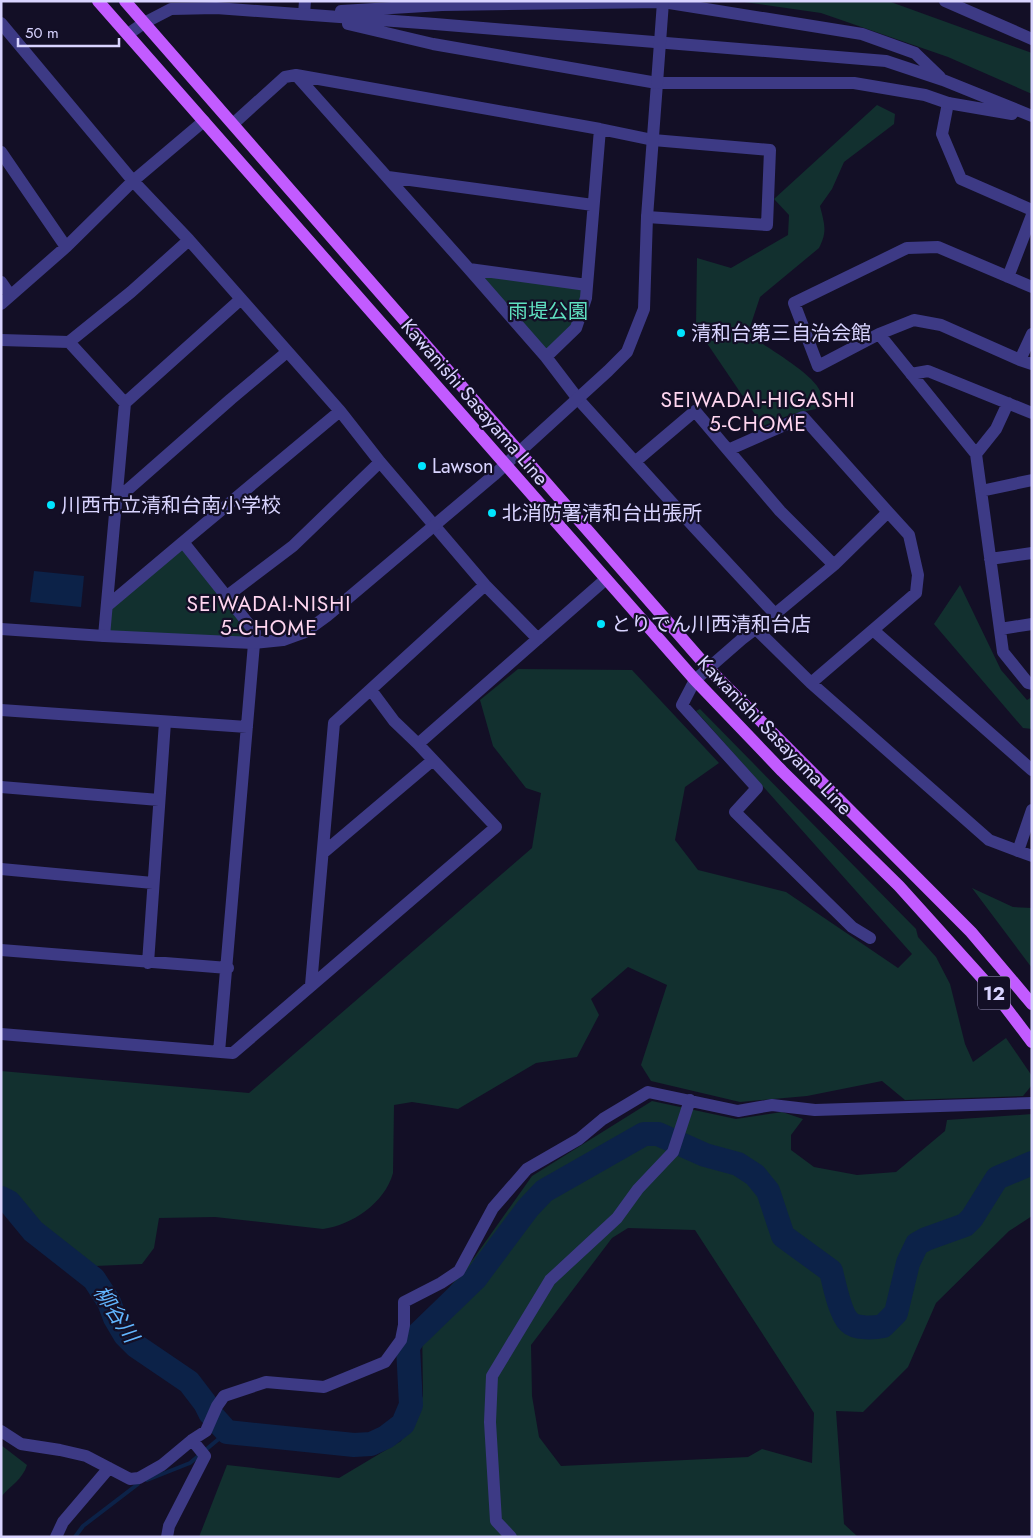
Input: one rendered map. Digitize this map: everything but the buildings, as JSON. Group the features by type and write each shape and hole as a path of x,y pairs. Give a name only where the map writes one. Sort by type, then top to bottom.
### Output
{"main road":[{"name":"Kawanishi Sasayama Line","path":"98,1 694,680 782,771 899,886 991,988 1032,1042"},
{"name":"Kawanishi Sasayama Line","path":"125,1 708,668 971,932 1032,1004"}],"street":[{"path":"945,1 1032,39"},
{"path":"128,34 171,9 216,8 331,12 442,5 663,2 862,34 915,53 943,80"},
{"path":"1,629 253,643 283,640 305,632 327,616 505,466 578,399 627,352 644,309 647,217 663,2"},
{"path":"307,10 886,61 943,80 1032,117"},
{"path":"307,10 433,44 657,84 854,83 925,95 948,103 1032,117"},
{"path":"1,23 133,181 189,240 340,410 380,462 484,585 538,639"},
{"path":"233,124 285,77 296,75 652,140 770,150 767,225 647,217"},
{"path":"296,75 546,357 578,399 636,461 694,528 775,614"},
{"path":"948,103 942,134 960,178 1032,210"},
{"path":"1,282 6,300 66,247 133,181 204,121"},
{"path":"546,357 576,328 586,298 600,129"},
{"path":"1,152 66,247"},
{"path":"388,177 593,205"},
{"path":"1008,276 1032,215"},
{"path":"1,340 69,342 131,292 189,240"},
{"path":"1032,287 938,247 907,248 794,303 818,366 879,334 914,320 941,325 1026,362 1032,334"},
{"path":"469,269 587,285"},
{"path":"104,636 125,403 241,299"},
{"path":"879,334 976,454 1003,652 1028,683 1032,684"},
{"path":"69,342 125,403"},
{"path":"116,500 287,352"},
{"path":"911,374 928,371 1032,413"},
{"path":"976,454 996,429 1008,403"},
{"path":"107,606 340,410"},
{"path":"636,461 695,411 780,510 834,565"},
{"path":"728,450 803,417 909,535 918,575 916,594 811,683"},
{"path":"227,596 293,546 380,462"},
{"path":"981,491 1032,480"},
{"path":"870,938 852,927 735,812 756,788 682,705 694,680 834,565 888,512"},
{"path":"183,542 255,632 228,968 219,1052"},
{"path":"990,558 1032,553"},
{"path":"418,744 606,580"},
{"path":"311,985 334,723 484,585"},
{"path":"1000,629 1032,624"},
{"path":"756,630 811,683 989,840 1032,856"},
{"path":"873,630 1032,770"},
{"path":"1,1034 233,1053 496,828 418,744 394,721 371,690"},
{"path":"1,710 247,727"},
{"path":"148,963 165,722"},
{"path":"323,853 433,760"},
{"path":"1,787 159,800"},
{"path":"1018,851 1032,810"},
{"path":"1,869 153,883"},
{"path":"1,950 228,968"},
{"path":"1,1431 21,1444 86,1456 130,1479 139,1478 194,1443 206,1431 217,1406 224,1396 266,1382 324,1387 385,1362 401,1340 404,1325 404,1302 441,1283 459,1270 494,1208 527,1169 579,1138 603,1119 648,1092 689,1104 738,1111 772,1105 815,1110 1032,1103"},
{"path":"511,1537 496,1522 490,1422 492,1376 550,1280 618,1218 638,1189 673,1152 689,1104"},
{"path":"167,1537 170,1526 206,1456 194,1443"},
{"path":"56,1537 63,1522 109,1468"}],"green space":[{"path":"737,1 888,1 1032,53 1032,94 948,57 821,13"},
{"path":"877,105 895,114 894,124 844,162 832,189 820,206 824,222 824,237 819,248 760,297 750,327 752,337 809,377 816,384 821,396 816,409 792,414 763,426 696,327 697,258 731,268 788,235 789,215 774,199"},
{"name":"雨堤公園","path":"469,269 587,285 576,328 546,357"},
{"path":"183,542 255,632 253,643 105,636 107,606"},
{"path":"960,585 1001,670 1027,700 1032,697 1032,729 1023,728 934,624"},
{"path":"518,669 632,670 719,763 685,787 675,840 698,870 786,892 898,968 912,954 696,711 700,709 916,929 918,937 936,957 950,984 965,1044 973,1062 1006,1038 1032,1076 1032,1085 1023,1096 905,1100 882,1081 807,1096 740,1102 651,1081 641,1065 667,985 628,967 591,999 599,1015 577,1057 536,1063 458,1109 412,1102 394,1105 393,1173 389,1184 383,1194 366,1211 345,1223 323,1229 215,1217 159,1218 154,1248 142,1264 95,1266 82,1263 15,1198 1,1194 1,1071 249,1093 532,848 541,793 526,788 493,746 480,700"},
{"path":"972,888 1013,907 1032,908 1032,968"},
{"path":"652,1101 736,1119 782,1112 803,1119 791,1135 791,1150 814,1167 857,1175 896,1172 945,1131 947,1120 1032,1114 1032,1216 1009,1231 936,1303 908,1367 863,1412 836,1411 844,1524 858,1537 199,1537 227,1465 339,1478 401,1441 423,1396 422,1320 474,1258 532,1176","holes":["628,1228 695,1230 814,1413 812,1463 762,1449 748,1457 561,1466 539,1437 532,1396 531,1345 612,1238"]},
{"path":"1,1445 27,1465 19,1478 1,1497"}],"water":[{"path":"34,571 84,576 81,607 30,602"}],"waterway":[{"name":"柳谷川","path":"1,1198 9,1202 33,1231 94,1279 109,1302 115,1318 125,1335 136,1346 189,1382 210,1413 227,1432 354,1445 371,1444 386,1437 403,1424 411,1405 408,1347 413,1339 475,1279 528,1208 544,1191 644,1134 658,1134 705,1155 738,1164 755,1175 768,1191 783,1236 831,1271 838,1298 846,1318 856,1326 865,1327 883,1326 896,1313 908,1263 917,1244 965,1225 972,1218 997,1178 1032,1163"},
{"path":"147,1480 190,1463 227,1432"},
{"path":"75,1537 83,1526 138,1484"}],"place":[{"name":"清和台第三自治会館","path":"681,333"},
{"name":"Lawson","path":"422,466"},
{"name":"川西市立清和台南小学校","path":"51,505"},
{"name":"北消防署清和台出張所","path":"492,513"},
{"name":"とりでん川西清和台店","path":"601,624"}],"district":[{"name":"SEIWADAI-HIGASHI 5-CHOME","path":"758,412"},
{"name":"SEIWADAI-NISHI 5-CHOME","path":"269,616"}]}
